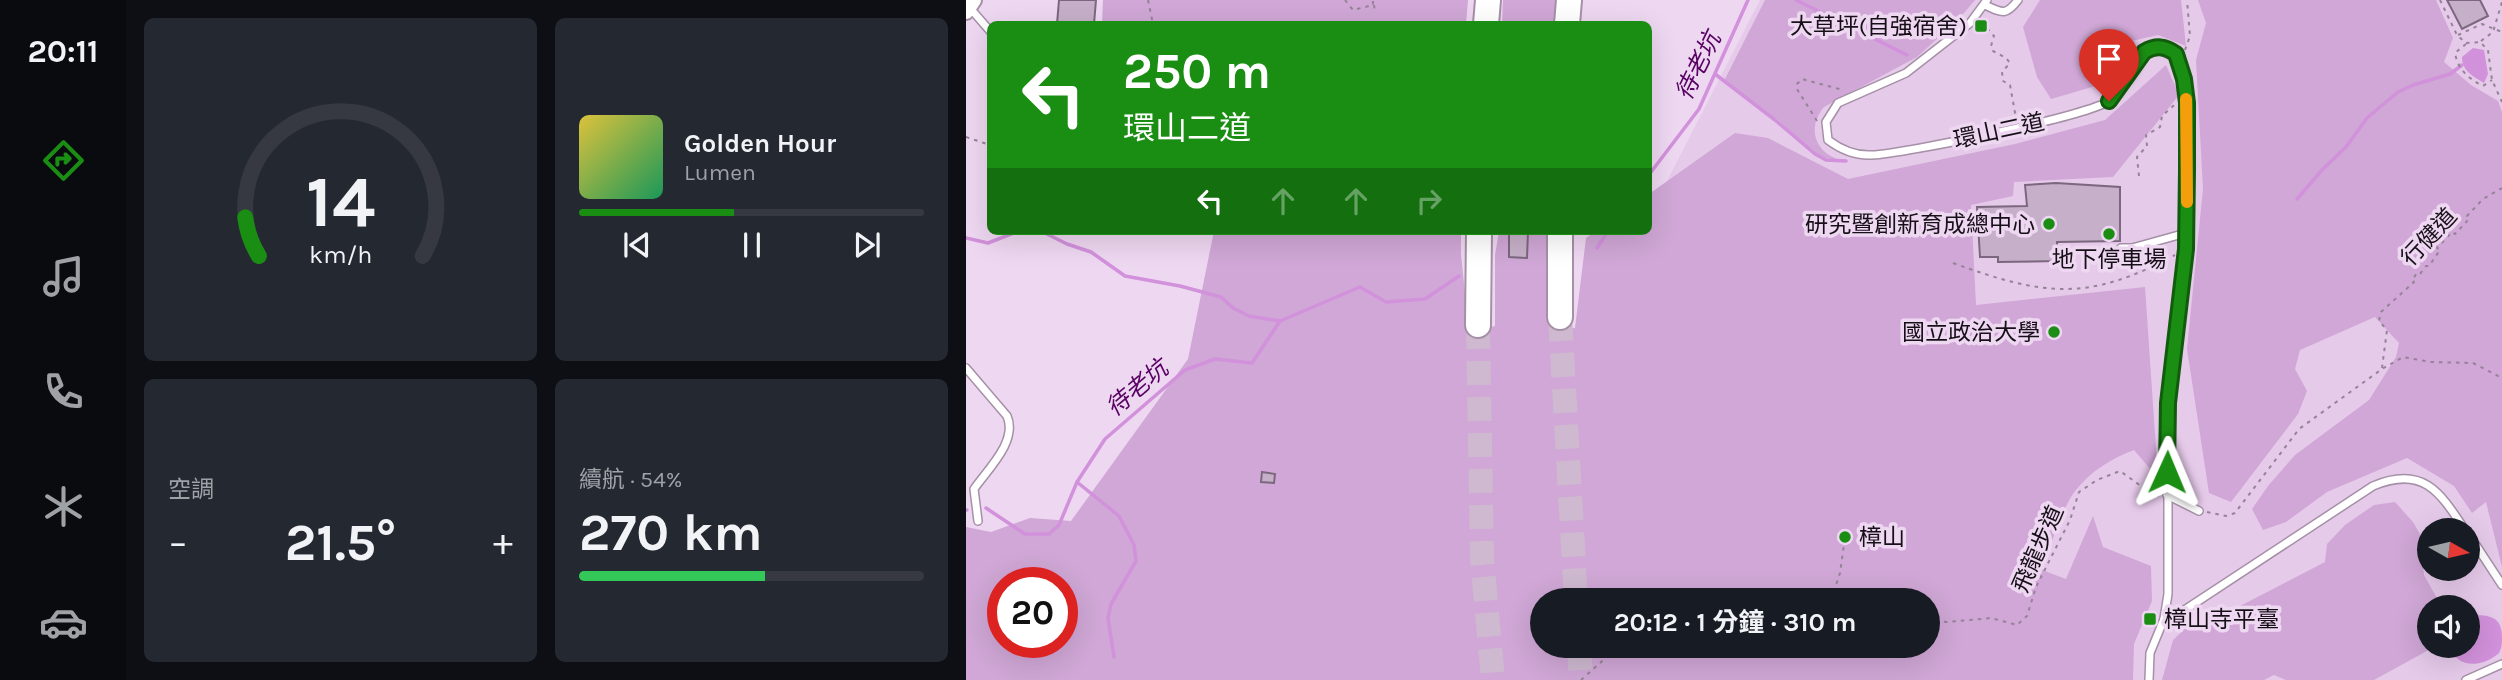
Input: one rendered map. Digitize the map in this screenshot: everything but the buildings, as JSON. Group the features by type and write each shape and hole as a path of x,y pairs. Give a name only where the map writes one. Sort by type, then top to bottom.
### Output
{"highway":[{"path":"1486,21 1488,0"},
{"path":"1567,21 1569,0"},
{"path":"1478,325 1479,235"},
{"path":"1560,235 1560,317"}],"lane":[{"path":"1828,140 1826,122 1838,103 1906,73 1970,23 1986,2 2004,12 2009,11 2018,0"},
{"path":"970,7 987,27"},
{"name":"環山二道","path":"1828,140 1840,149 1871,155 2018,127 2081,113 2109,101 2144,52 2152,47 2170,50 2180,62"},
{"path":"2149,680 2150,653 2164,619 2169,582 2168,403 2186,249 2187,103 2180,62"},
{"path":"2120,248 2132,248 2186,233"},
{"path":"966,368 1007,416 1011,425 1010,435 1002,449 974,489 978,521"},
{"path":"2164,619 2183,611 2373,486 2391,478 2414,478 2433,487 2457,518"},
{"path":"2167,495 2199,511"},
{"path":"2480,553 2502,585"},
{"path":"2466,680 2502,664"}],"path":[{"path":"1148,0 1152,21"},
{"path":"1345,0 1353,10 1373,5"},
{"path":"1373,0 1375,13"},
{"path":"2180,62 2190,36 2187,0"},
{"path":"2440,0 2458,35 2466,43"},
{"path":"1986,2 1987,28 1994,36 1991,47 2010,63 2002,72 2003,81 2010,85 2018,127"},
{"path":"2492,80 2483,86 2462,71 2457,65 2455,53 2466,43 2480,42 2493,32 2502,2"},
{"path":"2458,35 2483,24 2502,32"},
{"path":"2480,42 2488,50 2492,80 2502,102"},
{"path":"1828,140 1797,89 1797,84 1802,79 1858,94"},
{"path":"2139,176 2137,157 2147,146 2146,135 2161,127 2162,116 2173,106 2187,103"},
{"path":"966,137 987,144"},
{"name":"行健道","path":"2382,369 2387,330 2379,321 2381,312 2414,282 2412,280 2417,273 2420,274 2426,265 2429,266 2440,250 2437,248 2452,232 2455,234 2483,199 2502,188"},
{"path":"1953,262 2017,285 2053,290 2079,289 2137,274 2186,249"},
{"path":"2199,511 2226,516 2235,513 2299,429 2403,357 2431,362 2473,363 2502,378"},
{"name":"飛龍步道","path":"1940,621 1991,618 2017,625 2027,616 2036,587 2070,520 2079,492 2096,480 2120,471 2155,496 2167,495"},
{"path":"1835,588 1845,537"},
{"path":"1581,680 1606,658"}],"shaded area":[{"path":"1103,0 1468,0 1466,21 1102,21"},
{"path":"1503,0 1558,0 1557,21 1502,21"},
{"name":"國立政治大學","path":"1760,0 2502,0 2502,680 1272,680 1523,540 1646,235 1652,235 1652,210"},
{"path":"1765,0 1975,0 1959,19 1917,57 1824,107 1816,123 1816,138 1824,151 1840,160 1815,154 1779,121 1724,81"},
{"path":"2040,0 2181,0 2186,46 2158,35 2127,42 2099,85 2051,99 2037,77 2023,27"},
{"path":"2198,0 2436,0 2453,38 2444,62 2471,85 2498,101 2502,112 2502,567 2486,502 2472,513 2454,486 2407,458 2327,492 2286,522 2263,530 2252,509 2295,455 2369,400 2396,357 2399,343 2375,317 2300,350 2295,369 2307,391 2298,414 2231,502 2209,493 2187,349 2203,189 2196,60 2206,23"},
{"path":"2473,48 2484,50 2488,74 2484,83 2469,73 2462,62 2462,57"},
{"path":"2166,65 2179,95 2113,177 2014,182 2013,196 1971,205 1976,305 2145,287 2158,478 2134,450 2095,471 2076,490 2066,506 2042,570 2066,579 2093,516 2103,547 2151,566 2152,601 2134,644 2133,680 966,680 966,527 991,532 1030,518 1071,521 1188,359 1213,235 1461,235 1469,333 1495,326 1495,255 1498,235 1546,235 1552,330 1575,328 1586,238 1590,235 1652,235 1652,192 1735,133 1768,138 1848,179 2015,144 2105,120"},
{"path":"2395,502 2417,529 2417,581 2427,581 2435,595 2417,595 2417,656 2374,680 2286,680 2274,675 2264,680 2162,680 2173,640 2192,622 2240,606 2325,562 2327,544 2345,525 2374,505"},
{"path":"2480,615 2497,621 2502,643 2499,653 2478,663 2471,664 2458,659 2480,658"}],"waterway":[{"name":"待老坑","path":"1652,171 1699,109 1748,0"},
{"path":"1796,0 1907,55"},
{"path":"2297,199 2346,147 2367,118 2398,92 2450,74 2462,65"},
{"path":"1715,74 1815,154 1826,160 1846,161"},
{"path":"966,238 988,243 1009,235"},
{"path":"1049,235 1091,252 1125,276 1221,297 1233,308 1249,316 1280,321"},
{"name":"待老坑","path":"1597,248 1605,235"},
{"name":"待老坑","path":"986,508 1025,534 1049,534 1059,525 1077,482 1105,439 1185,370 1215,359 1252,363 1280,321 1360,287 1386,302 1425,299 1459,276"},
{"path":"1077,482 1119,516 1134,545 1136,561 1111,604 1108,618 1114,657"}],"tunnel":[{"path":"1560,317 1575,588"},
{"path":"1478,325 1482,557 1493,680"},
{"path":"1580,658 1581,680"}],"slow traffic":[{"path":"2186,99 2187,202"}],"place":[{"name":"大草坪(自強宿舍)","path":"1981,26"},
{"name":"研究暨創新育成總中心","path":"2049,224"},
{"name":"地下停車場","path":"2109,234"},
{"name":"國立政治大學","path":"2054,332"},
{"name":"樟山","path":"1845,537"},
{"name":"樟山寺平臺","path":"2150,619"}],"route":[{"path":"2109,101 2144,52 2152,47 2162,47 2176,54 2184,79 2187,103 2186,249 2168,403 2167,472"}]}
